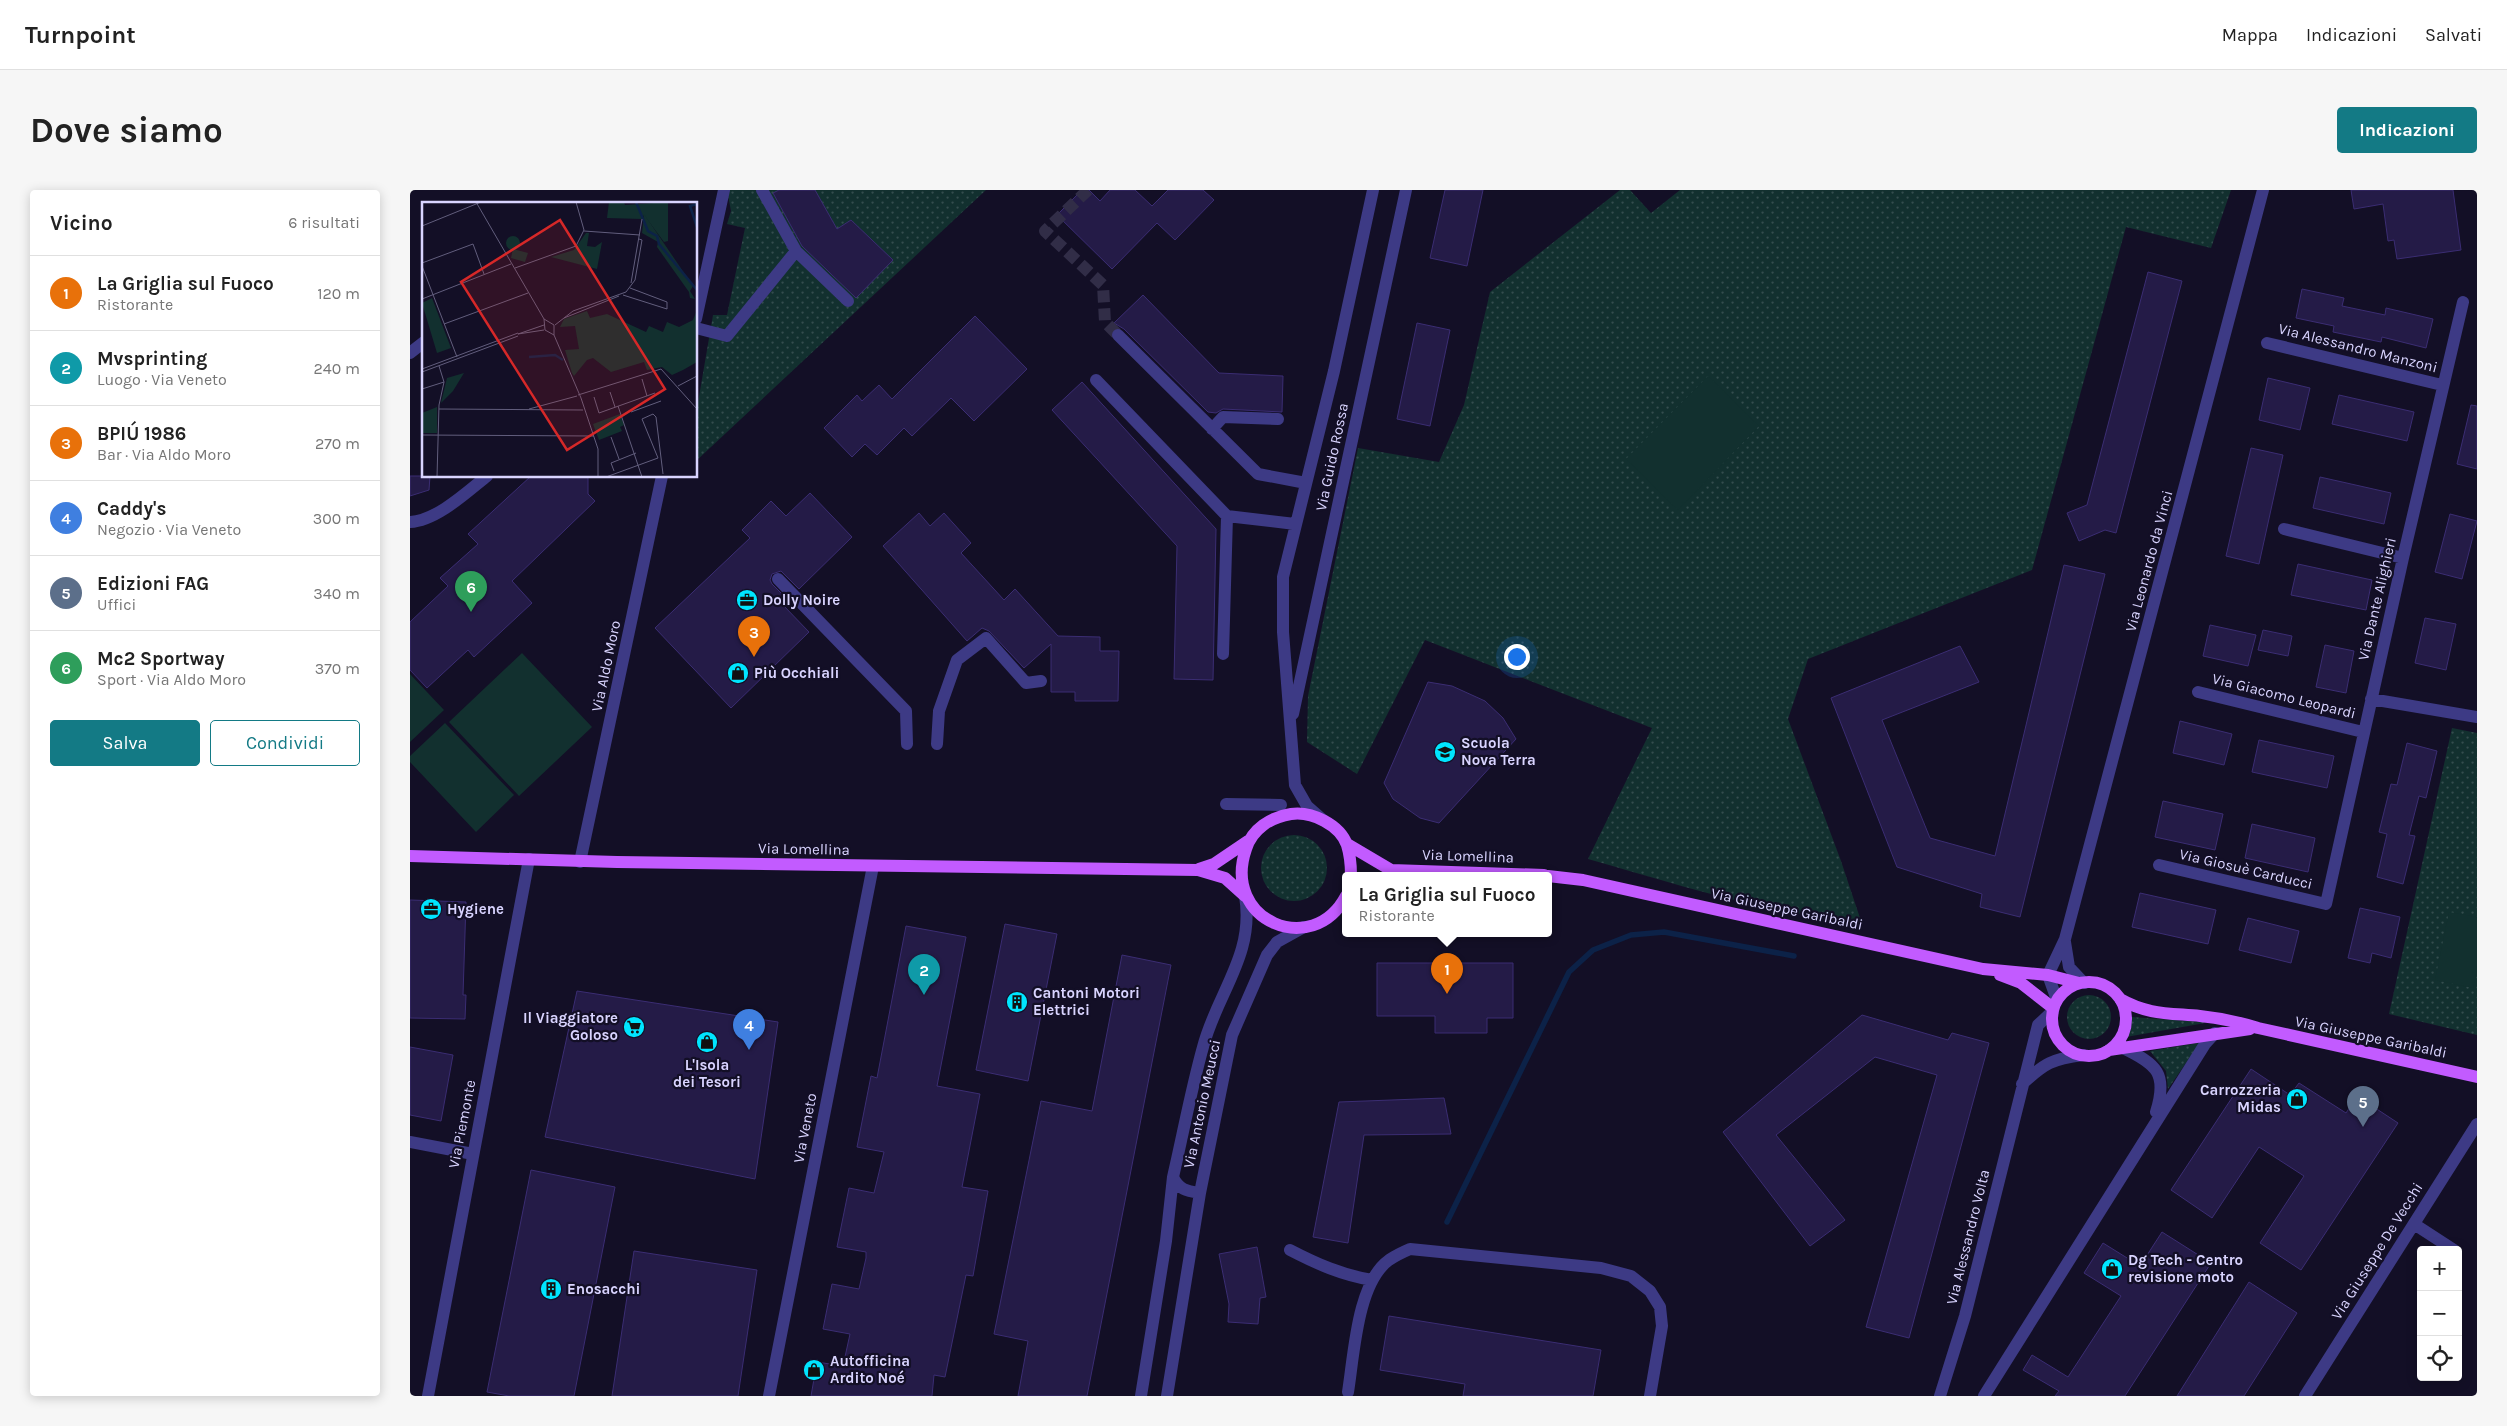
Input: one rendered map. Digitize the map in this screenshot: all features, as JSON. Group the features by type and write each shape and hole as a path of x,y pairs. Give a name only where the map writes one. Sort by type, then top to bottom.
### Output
{"main road":[{"path":"1273,819 1298,814 1323,820"},
{"name":"Via Lomellina","path":"1198,870 1214,864 1248,841 1261,826 1273,819"},
{"name":"Via Lomellina","path":"1323,820 1339,833 1347,844 1385,872"},
{"path":"1245,896 1240,880 1240,865 1248,841"},
{"path":"1347,844 1351,872"},
{"name":"Via Lomellina","path":"410,856 580,862 1198,870 1225,878 1245,896 1257,912 1273,923 1292,928 1304,927"},
{"name":"Via Giuseppe Garibaldi","path":"1552,876 1583,880 1983,969 2048,975 2081,983"},
{"path":"1304,927 1323,921 1335,913 1342,903"},
{"name":"Via Giuseppe Garibaldi","path":"1983,969 2021,983 2054,1006"},
{"path":"2094,982 2109,988 2120,999 2125,1010 2123,1032 2109,1050 2092,1056 2083,1055 2072,1052 2056,1036 2052,1023 2054,1006 2066,990 2081,983 2094,982"},
{"name":"Via Giuseppe Garibaldi","path":"2120,999 2135,1008 2152,1013 2229,1020 2477,1077"},
{"name":"Via Giuseppe Garibaldi","path":"2109,1050 2258,1028"}],"street":[{"path":"698,310 724,190"},
{"path":"762,190 796,251 848,302"},
{"name":"Via Guido Rossa","path":"1323,820 1301,798 1295,785 1289,731 1283,632 1283,577 1334,371 1373,190"},
{"name":"Via Guido Rossa","path":"1289,731 1406,190"},
{"name":"Via Leonardo da Vinci","path":"2065,940 2263,190"},
{"path":"698,329 727,336 796,251"},
{"name":"Via Dante Alighieri","path":"2326,904 2363,732 2442,385 2463,302"},
{"path":"1118,335 1258,474 1306,483"},
{"name":"Via Alessandro Manzoni","path":"2267,343 2442,385"},
{"path":"410,353 422,344"},
{"path":"1096,380 1228,516 1295,524"},
{"path":"1212,429 1223,417 1278,419"},
{"path":"410,522 417,522 453,504 485,478"},
{"name":"Via Aldo Moro","path":"580,862 662,478"},
{"path":"1224,654 1228,516"},
{"path":"2284,529 2403,558"},
{"path":"778,578 906,711 907,744"},
{"path":"937,744 939,711 957,660 986,638 1026,683 1042,681"},
{"name":"Via Giacomo Leopardi","path":"2198,692 2363,732"},
{"path":"2371,699 2477,717"},
{"name":"Via Guido Rossa","path":"1273,819 1289,788 1294,770"},
{"path":"1226,804 1281,805"},
{"name":"Via Piemonte","path":"428,1396 529,859"},
{"name":"Via Giosuè Carducci","path":"2159,865 2326,904"},
{"name":"Via Veneto","path":"769,1396 873,866"},
{"name":"Via Antonio Meucci","path":"1141,1396 1166,1241 1173,1177 1203,1046 1247,937 1249,916 1245,896"},
{"name":"Via Antonio Meucci","path":"1166,1396 1200,1193 1232,1035 1267,955 1278,942 1304,927"},
{"path":"2054,1006 2048,975 2065,940"},
{"path":"2065,940 2069,966 2081,983"},
{"name":"Via Alessandro Volta","path":"1940,1396 1965,1316 2038,1024 2054,1006"},
{"path":"1984,1396 2150,1128 2205,1044 2216,1033"},
{"path":"2123,1048 2142,1057 2160,1077 2162,1093 2150,1128"},
{"path":"2022,1084 2039,1069 2057,1058 2083,1055"},
{"name":"Via Giuseppe De Vecchi","path":"2305,1396 2477,1124"},
{"path":"410,1142 472,1154"},
{"name":"Via Antonio Meucci","path":"1173,1177 1177,1185 1184,1191 1200,1193"},
{"path":"2414,1224 2448,1246"},
{"path":"1348,1392 1361,1311 1372,1280 1388,1261 1410,1249 1601,1268 1630,1276 1650,1291 1660,1307 1662,1326 1650,1396"},
{"path":"1290,1250 1321,1266 1372,1280"}],"green space":[{"path":"727,190 986,190 698,459 698,402 713,315 727,315 745,228 727,224 731,211"},
{"path":"1620,190 1630,190 1651,213 1680,190 2231,190 2211,248 2126,227 2032,570 1808,659 1788,719 1841,861 1861,921 1826,918 1757,905 1588,859 1652,728 1425,640 1357,774 1307,742 1308,696 1358,448 1439,462 1464,405 1490,292"},
{"path":"1708,376 1759,426 1678,510 1626,459"},
{"path":"522,653 592,727 519,796 449,722"},
{"path":"410,674 444,710 410,742"},
{"path":"445,723 514,795 476,832 410,762 410,756"},
{"path":"2452,728 2477,733 2477,1035 2389,1014"},
{"path":"1287,835 1301,835 1313,840 1322,849 1327,861 1325,881 1318,892 1301,901 1287,901 1275,896 1266,887 1261,875 1261,861 1266,849 1275,840"},
{"path":"2449,912 2477,917 2477,969 2473,988 2435,980"},
{"path":"2085,995 2093,995 2105,1001 2111,1017 2105,1033 2093,1039 2085,1039 2073,1033 2067,1021 2067,1013 2073,1001"},
{"path":"2131,1017 2204,1022 2205,1023 2126,1037"},
{"path":"2198,1043 2168,1089 2166,1071 2150,1051"}],"building":[{"path":"779,190 815,190 837,229 851,220 893,260 856,298 802,246 773,193"},
{"path":"1082,190 1089,190 1100,201 1110,190 1135,190 1152,206 1168,190 1203,190 1214,200 1175,240 1157,223 1112,269 1057,215"},
{"path":"1445,190 1483,190 1467,266 1430,258"},
{"path":"2351,190 2453,190 2461,250 2397,259 2394,240 2388,241 2383,204 2354,209"},
{"path":"2148,272 2182,281 2116,533 2105,530 2079,541 2067,513 2087,505"},
{"path":"2302,289 2344,298 2342,306 2385,315 2386,308 2433,319 2426,348 2382,337 2381,342 2333,332 2334,326 2296,318"},
{"path":"1143,295 1219,373 1283,376 1282,412 1223,409 1216,413 1208,412 1124,329 1114,323"},
{"path":"975,316 1027,369 974,421 951,398 912,436 904,428 877,455 865,444 852,457 824,428 857,395 862,401 879,385 892,399"},
{"path":"1417,323 1450,330 1430,426 1397,419"},
{"path":"2268,378 2310,388 2300,430 2259,420"},
{"path":"1082,382 1216,529 1213,680 1174,679 1177,546 1052,410"},
{"path":"2339,395 2414,412 2407,441 2332,424"},
{"path":"2471,405 2477,406 2477,469 2457,464"},
{"path":"2251,448 2283,455 2259,564 2226,556"},
{"path":"410,476 430,478 429,490 410,496"},
{"path":"2320,477 2391,493 2384,524 2313,508"},
{"path":"529,478 588,478 588,494 595,501 512,581 532,603 474,657 468,650 427,688 410,670 410,622 448,586 440,578 478,544 468,534"},
{"path":"810,493 852,537 799,589 781,571 772,574 770,580 772,584 788,600 783,605 809,632 731,708 655,628 750,538 742,530 771,501 786,516"},
{"path":"919,513 930,526 944,513 971,543 961,553 1004,600 1015,589 1058,636 1100,637 1100,651 1119,651 1118,701 1075,701 1075,692 1051,692 1051,644 1024,668 989,631 982,628 967,641 883,546"},
{"path":"2450,514 2477,521 2462,579 2435,572"},
{"path":"2298,564 2372,580 2366,610 2291,595"},
{"path":"2064,565 2105,574 2020,917 1980,907 1982,894 1897,867 1831,698 1960,646 1979,682 1882,720 1930,838 1995,856"},
{"path":"2425,618 2456,624 2446,670 2415,663"},
{"path":"2210,625 2256,635 2248,666 2203,656"},
{"path":"2263,630 2292,636 2288,656 2258,650"},
{"path":"2325,645 2354,651 2346,693 2316,687"},
{"name":"Scuola Nova Terra","path":"1428,682 1452,686 1485,701 1503,718 1516,739 1439,823 1420,818 1393,799 1384,783"},
{"path":"2180,721 2232,734 2224,765 2173,753"},
{"path":"2259,740 2334,756 2327,788 2252,772"},
{"path":"2407,743 2437,751 2426,798 2419,796 2409,835 2415,836 2403,884 2377,877 2387,834 2379,832 2391,784 2397,785"},
{"path":"2163,801 2223,814 2215,850 2155,837"},
{"path":"2252,824 2315,838 2308,872 2245,858"},
{"path":"2140,893 2216,910 2208,944 2132,927"},
{"path":"410,900 466,902 463,995 466,995 465,1019 410,1018"},
{"path":"2360,908 2400,917 2391,958 2372,953 2370,963 2348,958"},
{"path":"2248,918 2299,931 2291,963 2239,950"},
{"name":"Cantoni Motori Elettrici","path":"1005,924 1057,934 1028,1081 976,1070"},
{"path":"906,926 966,937 937,1086 980,1094 962,1187 988,1191 973,1276 966,1275 945,1377 934,1375 932,1396 811,1396 817,1362 843,1366 850,1334 823,1329 832,1284 859,1289 866,1258 866,1252 837,1247 849,1188 874,1193 884,1152 857,1147 871,1076 877,1078"},
{"path":"1122,955 1171,965 1087,1396 1018,1396 1028,1341 994,1334 1041,1101 1092,1111"},
{"path":"1377,963 1513,963 1513,1018 1487,1018 1487,1033 1435,1033 1435,1016 1377,1016"},
{"path":"577,991 778,1022 755,1179 545,1137"},
{"path":"1862,1015 1948,1040 1952,1033 1989,1043 1909,1338 1866,1327 1937,1075 1875,1057 1776,1135 1845,1220 1810,1246 1723,1132"},
{"path":"410,1047 453,1055 441,1121 410,1115"},
{"path":"2251,1069 2290,1095 2299,1083 2346,1113 2357,1096 2398,1123 2301,1270 2260,1243 2304,1176 2259,1147 2212,1218 2171,1190"},
{"path":"1444,1098 1451,1134 1364,1135 1348,1243 1313,1237 1339,1102"},
{"name":"Enosacchi","path":"531,1170 615,1187 574,1396 509,1396 487,1392"},
{"path":"2162,1232 2211,1263 2125,1396 2055,1396 2059,1391 2023,1370 2032,1355 2068,1377 2121,1296 2084,1273 2103,1243 2140,1266"},
{"path":"1257,1247 1266,1297 1260,1298 1258,1324 1228,1322 1229,1304 1219,1254"},
{"path":"634,1251 757,1270 738,1396 612,1396"},
{"path":"2249,1282 2297,1313 2244,1396 2177,1396"},
{"path":"1389,1316 1601,1350 1593,1396 1463,1396 1465,1384 1380,1370"}],"waterway":[{"path":"1447,1222 1569,972 1593,950 1631,935 1664,932 1794,956"}],"tunnel":[{"path":"1088,190 1045,231 1103,285 1105,322 1118,335"}],"place":[{"name":"Dolly Noire","path":"747,600"},
{"name":"Mc2 Sportway","path":"471,612"},
{"name":"BPIÚ 1986","path":"754,657"},
{"name":"Più Occhiali","path":"738,673"},
{"name":"Scuola Nova Terra","path":"1445,752"},
{"name":"Hygiene","path":"431,909"},
{"name":"La Griglia sul Fuoco","path":"1447,994"},
{"name":"Mvsprinting","path":"924,995"},
{"name":"Cantoni Motori Elettrici","path":"1017,1002"},
{"name":"Il Viaggiatore Goloso","path":"634,1027"},
{"name":"L'Isola dei Tesori","path":"707,1042"},
{"name":"Caddy's","path":"749,1050"},
{"name":"Carrozzeria Midas","path":"2297,1099"},
{"name":"Edizioni FAG","path":"2363,1127"},
{"name":"Dg Tech - Centro revisione moto","path":"2112,1269"},
{"name":"Enosacchi","path":"551,1289"},
{"name":"Autofficina Ardito Noé","path":"814,1370"}]}
